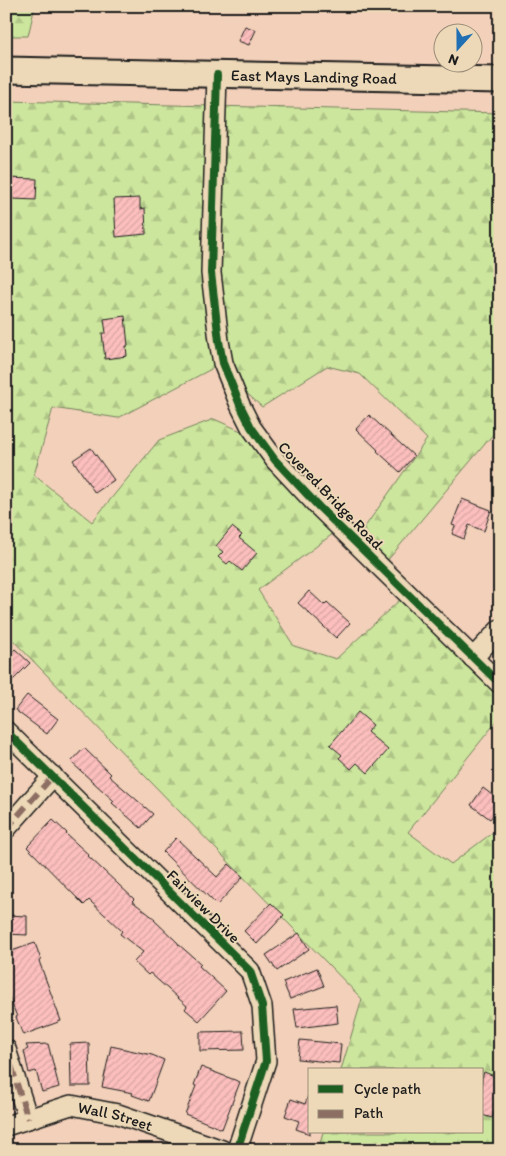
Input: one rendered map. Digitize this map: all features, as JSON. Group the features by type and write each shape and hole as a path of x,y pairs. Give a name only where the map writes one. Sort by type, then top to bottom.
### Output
{"main road":[{"name":"East Mays Landing Road","path":"6,70 500,80"}],"street":[{"name":"Covered Bridge Road","path":"217,74 211,273 218,341 223,363 240,405 251,427 275,460 319,507 500,684"},
{"path":"473,658 500,628"},
{"name":"Fairview Drive","path":"6,731 250,971 262,1006 266,1061 237,1150"},
{"path":"6,829 53,776"},
{"path":"6,1049 28,1119"},
{"name":"Wall Street","path":"6,1126 71,1105 118,1114 222,1150"}],"green space":[{"path":"6,6 35,6 28,36 6,36"},
{"path":"6,101 500,113 500,426 381,568 355,541 427,439 360,374 327,366 262,407 217,366 118,418 53,408 34,475 92,522 159,440 214,419 259,439 342,527 258,590 294,646 336,659 403,597 500,689 500,717 408,832 451,864 500,827 500,1150 490,1150 489,1148 475,1150 318,1150 322,1134 484,1134 484,1068 342,1068 362,999 6,633"}],"building":[{"path":"245,26 256,30 249,45 238,41"},
{"path":"6,178 37,179 36,200 6,198"},
{"path":"140,198 140,209 145,208 146,234 116,237 114,199"},
{"path":"125,316 127,356 105,359 102,333 106,333 104,319"},
{"path":"369,415 414,456 400,472 356,429"},
{"path":"91,448 114,480 95,493 73,460"},
{"path":"462,499 491,510 484,531 469,525 464,539 452,534 455,526 452,525"},
{"path":"232,527 242,535 239,538 257,553 242,571 230,561 227,564 218,557 223,552 216,546"},
{"path":"309,591 324,605 327,602 350,623 336,638 298,603"},
{"path":"15,649 30,663 6,687 6,658"},
{"path":"27,695 58,719 47,734 15,710"},
{"path":"358,712 373,725 367,732 388,750 368,773 357,763 351,769 339,758 342,755 330,745"},
{"path":"84,748 111,774 109,776 153,814 141,828 112,803 114,801 71,762"},
{"path":"483,788 500,801 500,806 490,819 471,805"},
{"path":"53,820 134,899 132,901 155,919 178,944 201,964 199,966 226,991 199,1021 185,1009 187,1006 150,973 148,975 134,962 143,952 120,934 122,931 89,900 84,905 27,847"},
{"path":"176,838 217,877 229,864 243,877 217,905 163,852"},
{"path":"271,903 284,915 257,944 244,931"},
{"path":"6,915 27,916 27,935 6,934"},
{"path":"299,933 309,949 277,971 266,955"},
{"path":"35,943 41,960 39,961 61,1021 23,1035 6,988 6,953"},
{"path":"317,968 324,986 290,999 283,982"},
{"path":"336,1005 338,1023 297,1028 294,1009"},
{"path":"243,1031 244,1050 200,1051 200,1032"},
{"path":"300,1040 341,1044 339,1063 298,1059"},
{"path":"89,1043 90,1086 71,1086 70,1044"},
{"path":"48,1044 59,1087 42,1092 36,1071 29,1073 24,1051 28,1049 26,1045"},
{"path":"111,1046 152,1055 164,1060 149,1101 132,1095 133,1093 102,1087"},
{"path":"201,1067 240,1082 222,1129 185,1114"},
{"path":"484,1072 500,1078 500,1097 492,1118 484,1116"},
{"path":"308,1096 308,1133 296,1129 299,1121 285,1116 291,1099 305,1104"}],"marked path":[{"path":"6,829 53,776"},
{"path":"6,1049 28,1119"}],"cycle path":[{"path":"217,75 211,273 223,363 240,405 251,427 275,460 319,507 500,684"},
{"path":"6,731 250,971 262,1006 266,1061 237,1150"}]}
